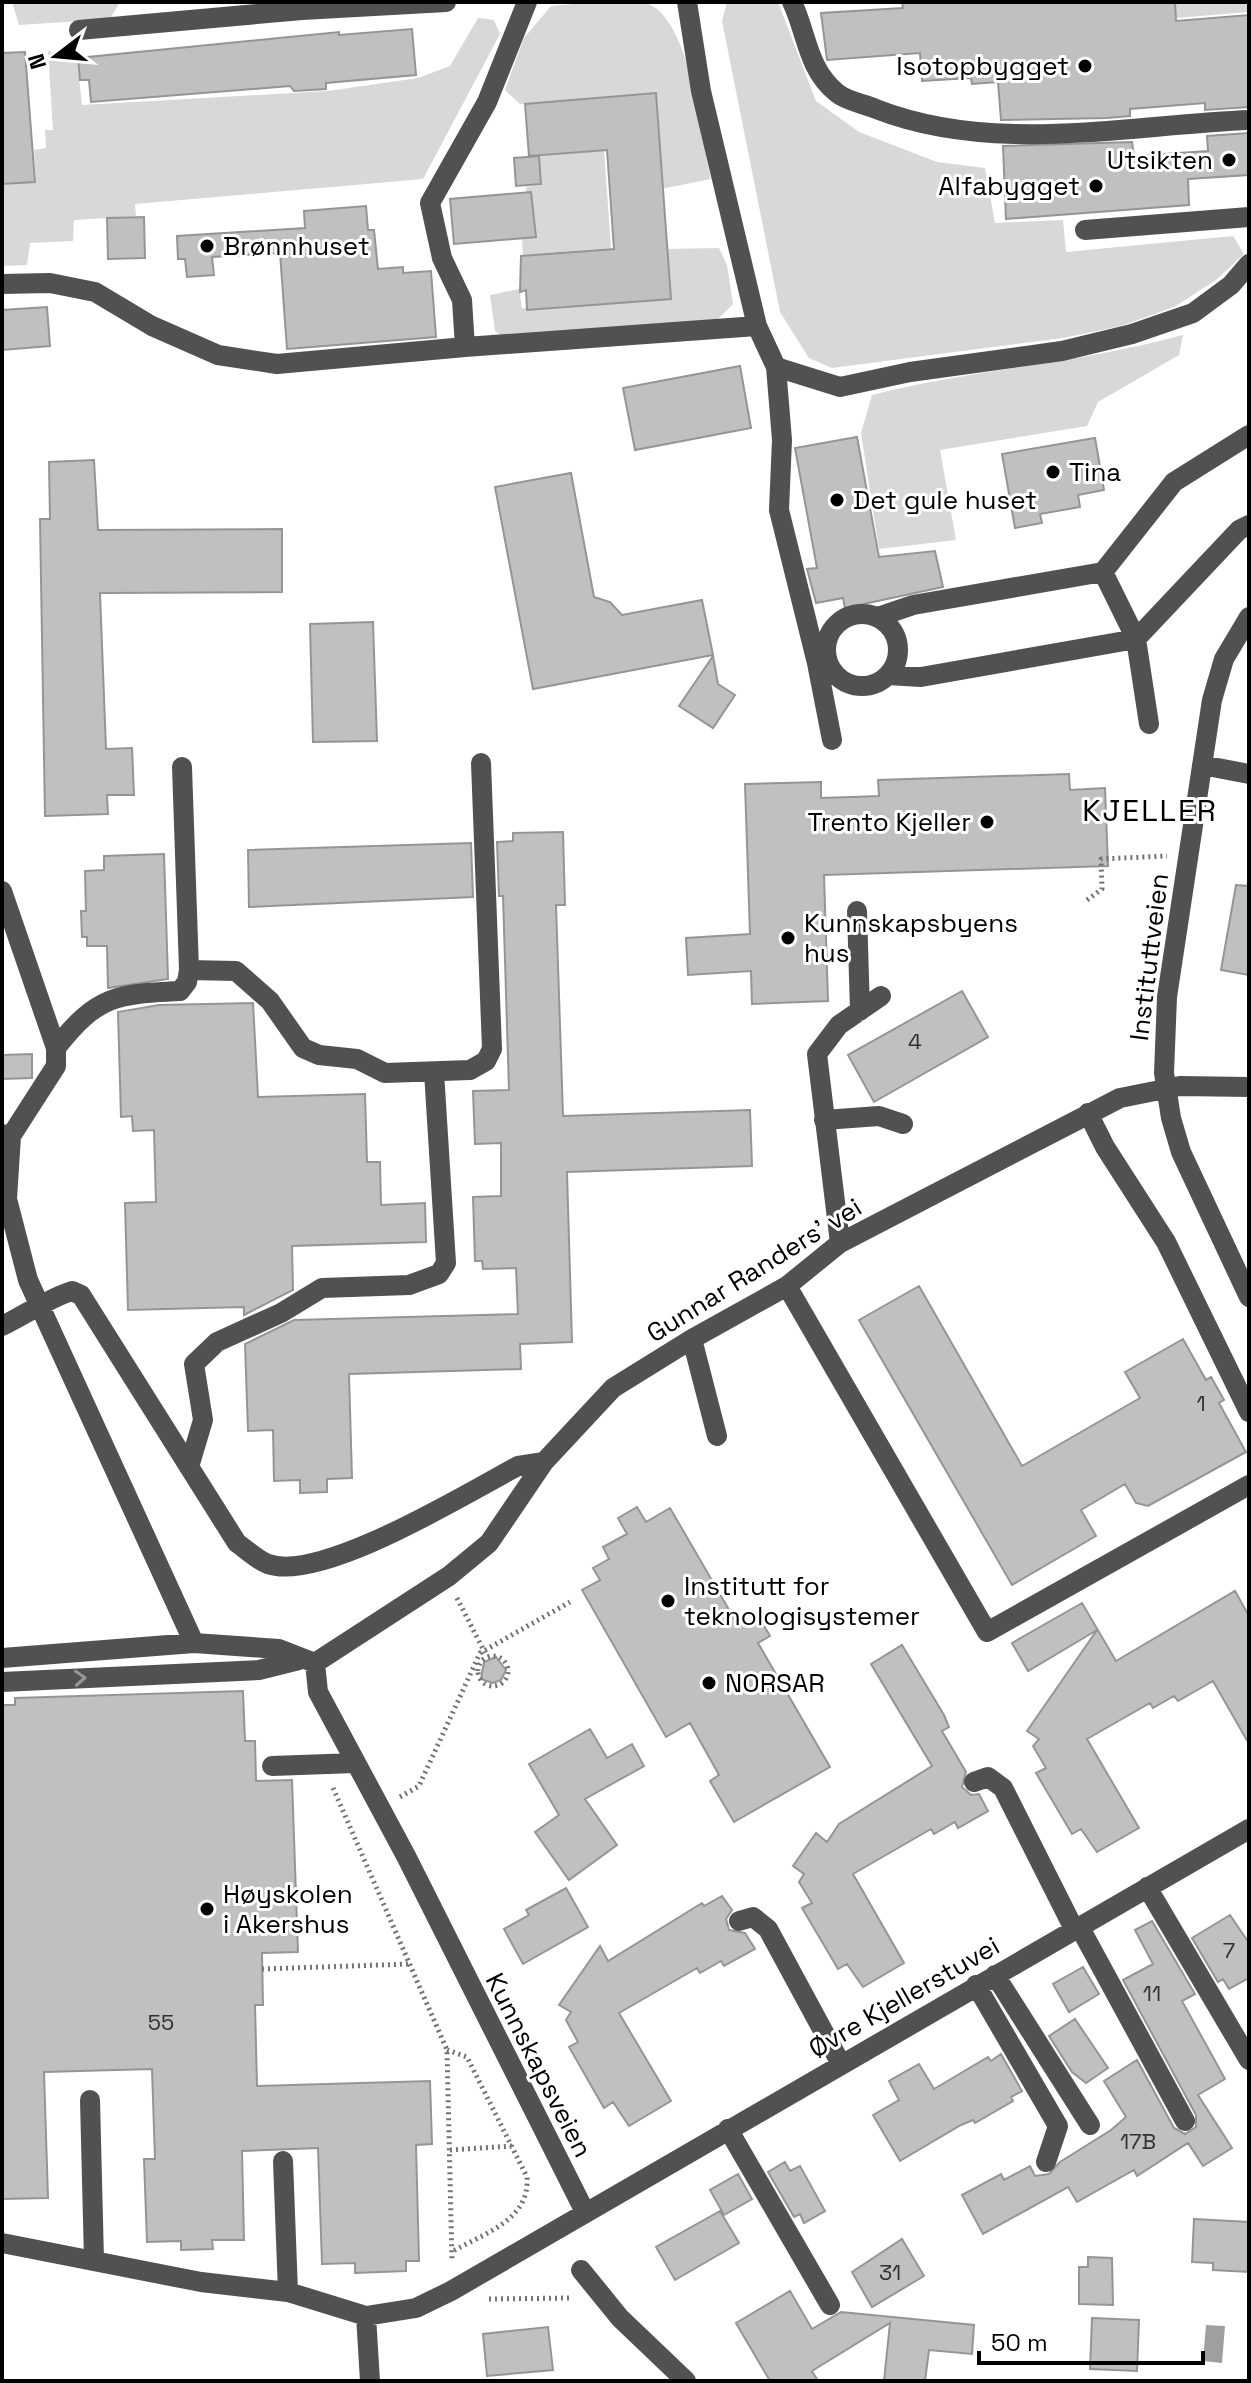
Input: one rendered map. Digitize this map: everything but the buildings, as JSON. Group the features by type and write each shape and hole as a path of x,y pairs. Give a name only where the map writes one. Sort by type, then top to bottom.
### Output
{"street":[{"path":"79,30 334,6 446,2"},
{"path":"465,347 462,300 442,258 430,203 487,102 527,2"},
{"path":"687,2 701,91 757,326 776,367 782,440 779,510 822,661 832,740"},
{"path":"792,2 807,54 837,93 929,127 979,133 1085,132 1249,120"},
{"path":"1085,230 1249,217"},
{"path":"776,367 840,387 910,372 1062,351 1132,334 1193,313 1231,285 1249,264"},
{"path":"2,284 50,283 95,292 152,326 218,355 277,364 757,326"},
{"path":"822,661 827,641 837,623 858,614 878,617 913,605 1103,572 1174,482 1249,435"},
{"path":"822,661 853,685 866,685 888,675 921,677 1136,639 1239,530 1249,525"},
{"path":"1103,572 1136,639 1149,724"},
{"path":"878,617 897,640 898,656 888,675"},
{"name":"Instituttveien","path":"1249,617 1233,639 1216,680 1167,997 1163,1053 1171,1118 1189,1171 1249,1297"},
{"path":"189,970 236,971 270,1001 303,1048 319,1055 357,1059 385,1073 470,1070 486,1061 492,1049 481,763"},
{"path":"1202,765 1249,774"},
{"path":"56,1048 72,1027 103,1002 120,994 180,991 187,982 182,767"},
{"path":"2,891 56,1048 56,1066 6,1135 7,1199 28,1280 194,1643"},
{"path":"857,911 860,1011"},
{"path":"840,1243 817,1054 839,1025 881,996"},
{"path":"189,1467 203,1420 194,1364 217,1342 259,1324 322,1288 409,1285 439,1274 446,1263 434,1072"},
{"name":"Gunnar Randers' vei","path":"2,1682 259,1670 307,1661 446,1578 489,1543 544,1462 613,1388 787,1286 840,1243 1120,1098 1165,1088 1249,1087"},
{"path":"1088,1113 1105,1147 1166,1242 1249,1412"},
{"path":"824,1120 879,1116 903,1124"},
{"path":"787,1286 987,1632 1249,1485"},
{"path":"2,1326 41,1308 60,1294 72,1291 81,1295 237,1543 269,1565 304,1563 351,1554 518,1466 544,1462"},
{"path":"692,1339 717,1436"},
{"path":"2,1658 194,1643 279,1649 307,1661"},
{"name":"Kunnskapsveien","path":"307,1661 318,1692 585,2212"},
{"path":"272,1766 355,1763"},
{"path":"974,1782 988,1777 1003,1788 1185,2121"},
{"name":"Øvre Kjellerstuvei","path":"585,2212 1249,1829"},
{"path":"1147,1887 1249,2060"},
{"path":"739,1921 753,1917 768,1929 841,2064"},
{"path":"995,1975 1090,2125"},
{"path":"976,1985 1058,2126 1046,2162"},
{"path":"90,2100 94,2260"},
{"path":"728,2129 830,2305"},
{"path":"283,2161 288,2292"},
{"path":"2,2243 201,2282 288,2292 366,2316 416,2308 451,2291 585,2212"},
{"path":"581,2270 656,2355 686,2381"},
{"path":"366,2316 370,2381"}],"path":[{"path":"1087,900 1102,889 1101,859 1168,856"},
{"path":"446,1578 486,1654 500,1658 507,1665 508,1675 498,1686 488,1686 478,1675 479,1665 486,1654 570,1602"},
{"path":"380,1808 419,1786 486,1654"},
{"path":"323,1766 447,2050 453,2251 451,2291"},
{"path":"262,1969 409,1964"},
{"path":"447,2050 467,2057 527,2177 524,2203 515,2216 453,2251"},
{"path":"450,2150 513,2146"},
{"path":"486,2299 605,2300"}],"shaded area":[{"path":"12,2 120,2 110,19 19,25"},
{"path":"596,2 646,3 661,13 674,31 692,80 711,179 661,189 655,93 520,104 505,90 524,38 551,6"},
{"path":"727,2 778,2 816,101 859,132 937,162 985,168 995,223 1063,220 1066,252 1233,236 1244,254 1216,280 1174,307 1121,326 1063,338 832,368 809,358 780,312 722,21"},
{"path":"1175,2 1249,2 1249,12 1176,18"},
{"path":"478,18 494,20 500,34 423,179 135,204 136,216 74,220 73,241 30,243 27,265 2,266 2,185 36,182 34,150 46,148 45,130 53,130 48,51 77,57 82,105 328,91 418,78 450,66"},
{"path":"604,149 611,248 523,255 522,239 530,238 526,187 542,185 539,156"},
{"path":"719,248 727,265 733,304 717,320 506,339 495,331 490,295 519,289 522,308 665,298 664,249"},
{"path":"1183,335 1179,355 1098,402 1087,426 940,450 956,540 879,549 861,433 872,395 1106,353"},
{"path":"1206,2325 1225,2326 1222,2363 1203,2361"}],"place":[{"name":"Isotopbygget","path":"1085,66"},
{"name":"Utsikten","path":"1229,160"},
{"name":"Alfabygget","path":"1096,186"},
{"name":"Brønnhuset","path":"207,246"},
{"name":"Tina","path":"1053,472"},
{"name":"Det gule huset","path":"837,500"},
{"name":"Trento Kjeller","path":"987,822"},
{"name":"Kunnskapsbyens hus","path":"788,938"},
{"name":"Institutt for teknologisystemer","path":"668,1601"},
{"name":"NORSAR","path":"709,1683"},
{"name":"Høyskolen i Akershus","path":"207,1909"}],"district":[{"name":"KJELLER","path":"1150,811"}]}
